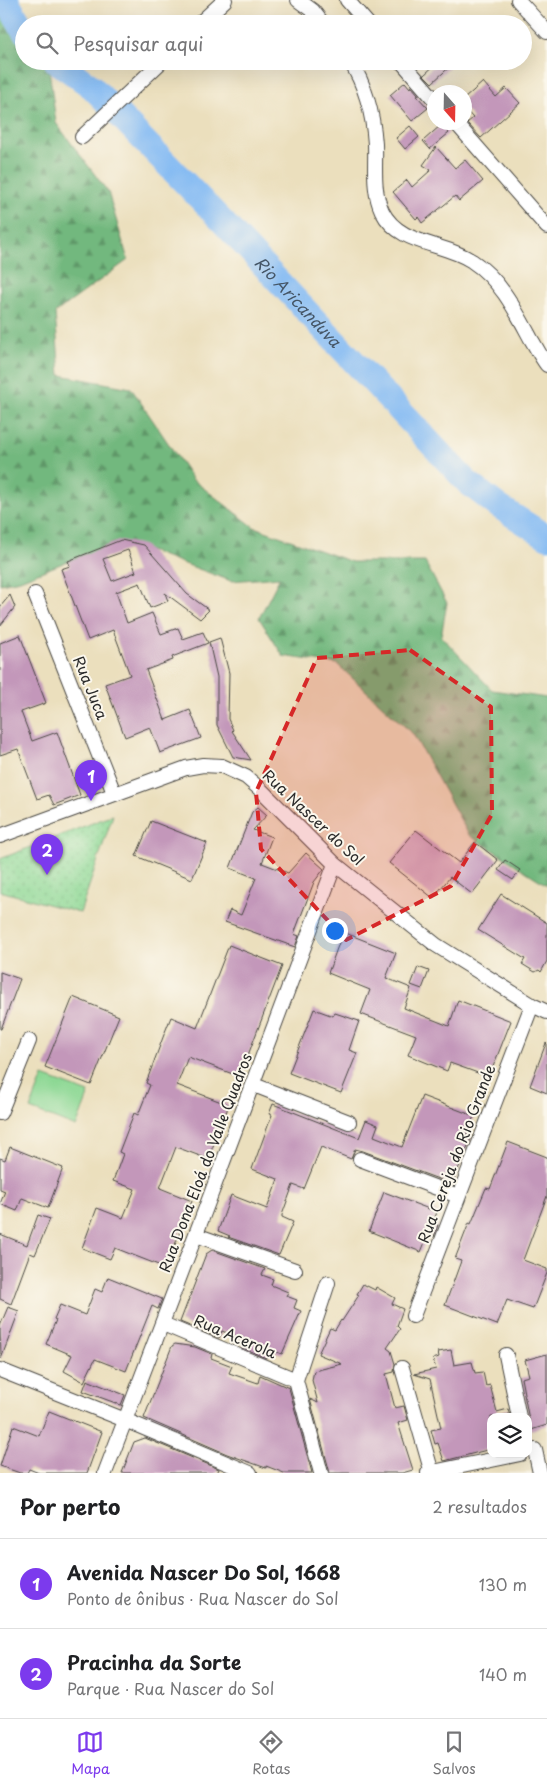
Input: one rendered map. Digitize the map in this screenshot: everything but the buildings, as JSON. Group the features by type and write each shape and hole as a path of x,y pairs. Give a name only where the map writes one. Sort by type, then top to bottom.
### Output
{"street":[{"path":"209,15 225,0"},
{"path":"298,0 316,15"},
{"path":"347,0 360,15"},
{"path":"518,0 532,15"},
{"path":"532,15 547,32"},
{"path":"82,137 153,70"},
{"path":"355,70 367,93 375,142 375,190 382,212 405,235 418,241 456,252 484,270 514,308 547,365"},
{"path":"408,70 427,91"},
{"path":"462,130 547,227"},
{"name":"Rua Juca","path":"35,594 114,793"},
{"name":"Rua Nascer do Sol","path":"0,836 186,768 222,766 246,777 335,864 436,945 532,1005 547,1012"},
{"name":"Rua Dona Eloá do Valle Quadros","path":"105,1473 254,1085 335,864"},
{"name":"Rua Cereja do Rio Grande","path":"413,1316 532,1005"},
{"path":"0,1113 29,1041"},
{"path":"254,1085 349,1122"},
{"path":"360,1159 458,1196"},
{"path":"196,1235 295,1270"},
{"path":"321,1473 296,1380 328,1283"},
{"name":"Rua Acerola","path":"162,1324 296,1380"},
{"path":"506,1354 518,1413"},
{"path":"402,1368 431,1473 501,1458"},
{"path":"0,1370 250,1473"},
{"path":"537,1450 540,1473"}],"highlighted area":[{"path":"410,650 491,707 492,814 451,886 346,940 261,849 256,792 317,658"}],"green space":[{"path":"0,0 2,0 15,17 15,70 49,70 56,123 108,192 128,260 55,313 60,375 131,388 193,480 254,527 352,562 425,562 447,603 441,636 492,690 547,698 547,885 469,835 413,734 337,664 283,656 259,618 280,577 231,581 139,547 114,543 20,580 0,584"},
{"path":"113,815 80,913 0,891 0,859"},
{"path":"43,1076 89,1093 76,1127 30,1109"}],"waterway":[{"name":"Rio Aricanduva","path":"6,0 15,16"},
{"name":"Rio Aricanduva","path":"68,70 92,87 219,218 467,482 498,506 547,537"}],"place":[{"name":"Avenida Nascer Do Sol, 1668","path":"91,801"},
{"name":"Pracinha da Sorte","path":"47,875"}]}
